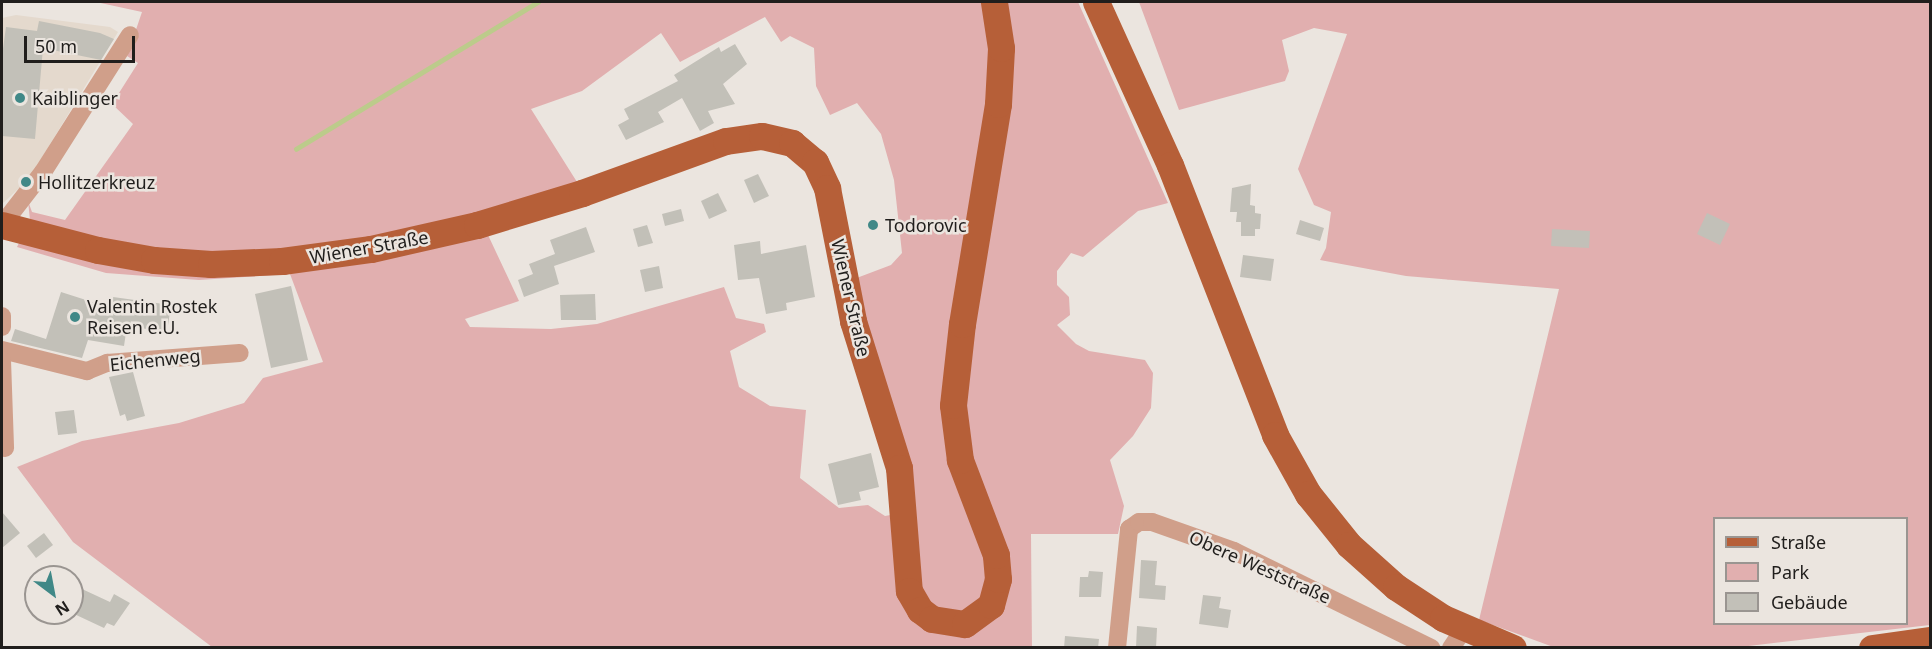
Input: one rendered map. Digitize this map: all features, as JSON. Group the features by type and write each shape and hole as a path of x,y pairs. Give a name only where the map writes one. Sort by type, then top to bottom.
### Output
{"main road":[{"name":"Wiener Straße","path":"2,225 98,250 154,260 237,264 300,260 371,249 477,225 610,184 726,141 762,136 792,143 812,158 827,188 852,321 899,468 904,563 909,591 920,610 932,620 965,624 991,605 998,579 996,555 960,460 953,405 962,324 998,104 1001,48 994,2"},
{"path":"1095,2 1163,150 1269,421 1296,476 1333,527 1370,565 1458,638 1513,648"},
{"path":"1872,648 1930,640"}],"street":[{"path":"2,225 43,172 130,35"},
{"path":"2,316 2,327"},
{"name":"Eichenweg","path":"2,350 87,371 107,363 240,353"},
{"path":"2,360 5,448"},
{"name":"Obere Weststraße","path":"1117,648 1129,529 1139,522 1152,522 1234,551 1431,648"}],"shaded area":[{"path":"16,15 110,27 118,32 29,179 2,204 2,18"}],"green space":[{"path":"96,2 1078,2 1168,203 1138,211 1083,257 1071,253 1057,271 1057,285 1069,297 1070,315 1057,325 1076,344 1089,351 1145,360 1153,373 1151,408 1133,436 1110,460 1124,506 1118,534 1031,534 1032,648 212,647 73,542 17,467 82,441 179,423 244,403 263,378 323,362 290,274 199,280 106,273 17,247 30,220 28,201 32,212 65,220 133,124 112,104 138,63 127,56 142,12","holes":["765,17 781,42 790,36 814,48 816,86 830,115 857,103 881,134 894,180 902,253 891,265 854,279 896,514 885,516 868,505 839,508 800,478 806,410 770,406 739,387 730,351 766,332 764,324 736,318 724,287 597,324 551,329 470,327 465,319 519,301 488,235 577,182 531,109 582,91 661,33 680,62"]},
{"path":"1139,2 1930,2 1930,625 1740,647 1556,648 1479,620 1559,289 1406,276 1320,260 1326,248 1331,212 1314,205 1298,169 1347,34 1314,28 1282,40 1289,71 1285,81 1179,110"}],"building":[{"name":"Kaiblinger","path":"39,21 100,33 114,39 101,60 43,48 35,139 2,136 2,56 6,27 37,31"},
{"path":"735,44 747,64 723,84 735,104 708,111 714,123 700,131 682,98 658,112 664,122 626,140 618,125 629,119 624,109 678,81 674,75 719,47 721,52"},
{"path":"758,174 769,196 754,203 744,180"},
{"path":"1251,184 1250,205 1255,206 1255,213 1261,214 1260,229 1255,229 1255,236 1241,236 1241,222 1236,222 1237,212 1230,212 1232,188"},
{"path":"718,193 727,211 709,219 701,201"},
{"path":"681,209 684,221 665,226 662,214"},
{"path":"1707,213 1730,224 1720,245 1697,234"},
{"path":"1300,220 1324,228 1320,241 1296,234"},
{"path":"647,225 653,243 638,247 633,229"},
{"path":"586,227 595,252 554,266 559,284 524,297 518,280 533,274 529,264 555,254 550,240"},
{"path":"1552,229 1590,231 1589,248 1551,246"},
{"path":"760,241 761,254 806,245 815,297 786,303 787,310 766,314 759,278 738,280 734,245"},
{"path":"1243,255 1274,259 1271,281 1240,277"},
{"path":"659,266 663,288 645,292 640,270"},
{"path":"291,286 308,360 271,368 255,294"},
{"path":"61,292 111,308 113,297 171,305 167,332 127,326 124,346 88,340 82,358 11,341 15,329 46,339"},
{"path":"595,294 596,320 561,320 560,295"},
{"path":"133,372 145,416 127,421 125,414 120,416 109,377"},
{"path":"74,410 77,433 58,435 55,412"},
{"path":"871,453 879,487 859,492 861,500 838,505 828,464"},
{"path":"2,512 20,533 2,548"},
{"path":"44,533 53,545 36,558 27,546"},
{"path":"1141,560 1157,561 1155,585 1166,586 1165,600 1139,598"},
{"path":"1089,571 1103,572 1101,597 1079,597 1080,577 1088,577"},
{"path":"84,590 110,602 114,594 130,603 114,626 107,623 104,628 84,619"},
{"path":"1203,595 1221,597 1219,608 1231,610 1228,628 1199,624"},
{"path":"1137,626 1157,628 1156,648 1136,648"},
{"path":"1065,636 1099,639 1098,648 1064,648"}],"waterway":[{"path":"296,149 538,2"}],"place":[{"name":"Kaiblinger","path":"20,98"},
{"name":"Hollitzerkreuz","path":"26,182"},
{"name":"Todorovic","path":"873,225"},
{"name":"Valentin Rostek Reisen e.U.","path":"75,317"}]}
